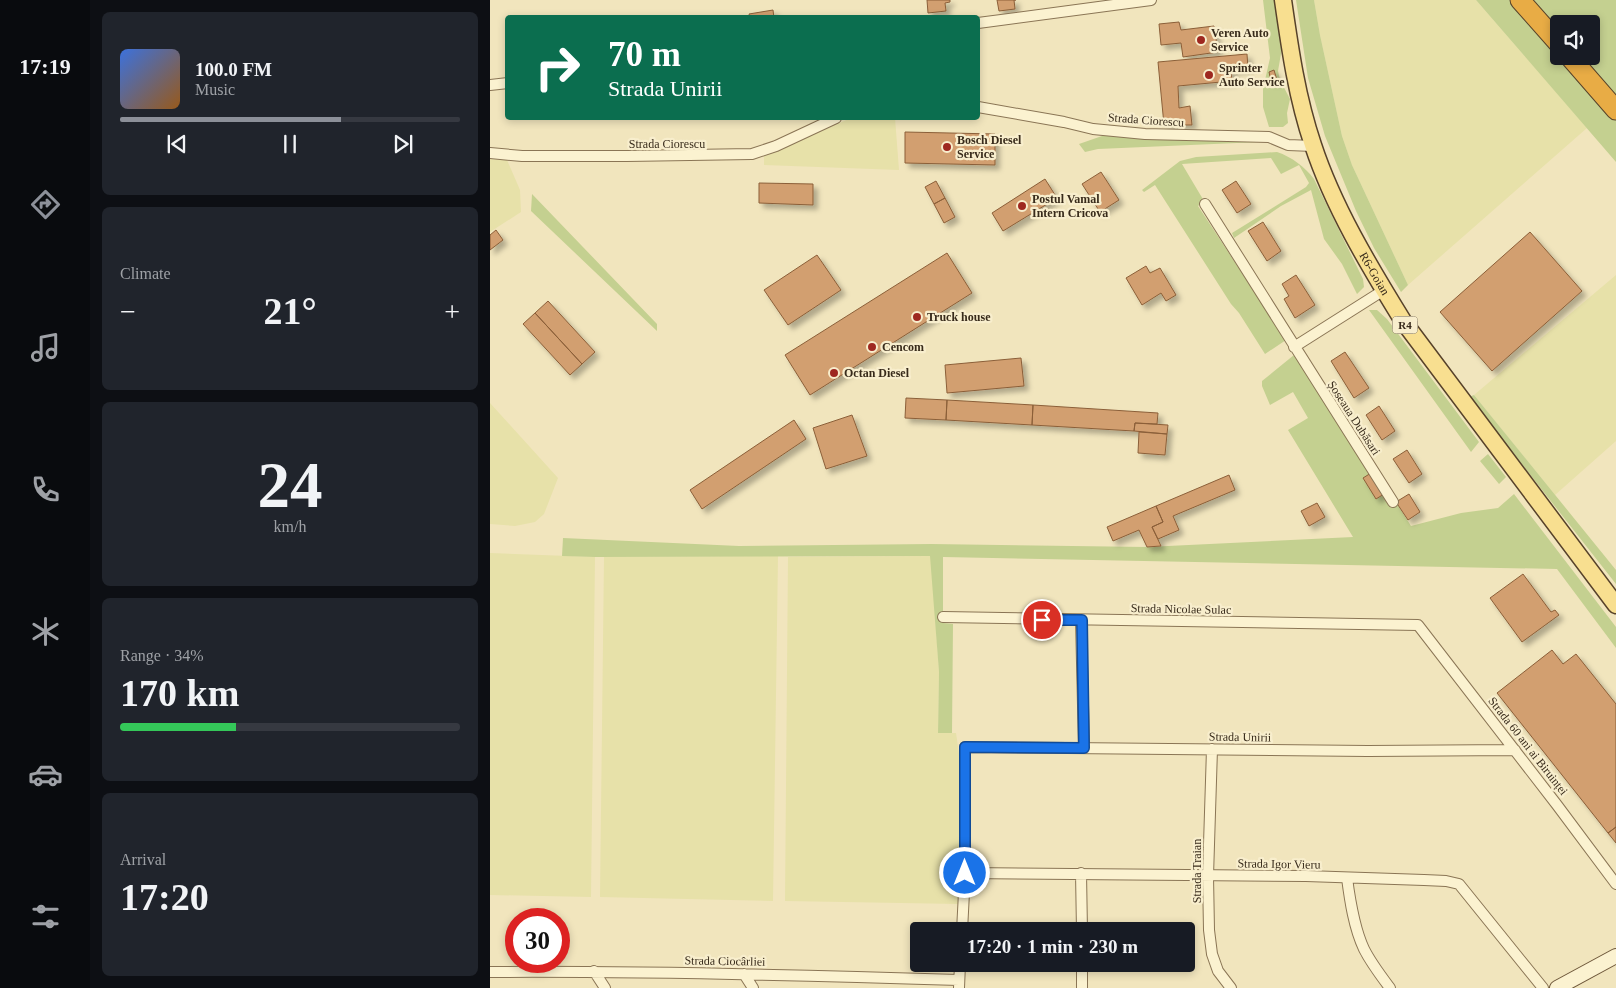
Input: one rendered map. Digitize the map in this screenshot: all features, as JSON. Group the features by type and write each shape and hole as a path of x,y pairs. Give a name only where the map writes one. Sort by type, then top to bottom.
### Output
{"highway":[{"path":"1520,0 1550,34"},
{"path":"1577,65 1616,110"}],"main road":[{"name":"R6-Goian","path":"1283,0 1301,104 1313,146 1347,224 1403,321 1616,605"}],"street":[{"path":"980,23 1151,0"},
{"path":"490,85 505,83"},
{"name":"Strada Ciorescu","path":"980,107 1093,129 1145,134 1269,137 1288,145 1313,146"},
{"name":"Strada Ciorescu","path":"490,153 522,156 752,154 776,146 832,120"},
{"name":"Șoseaua Dubăsari","path":"1205,204 1393,502"},
{"path":"1294,347 1384,290"},
{"name":"Strada Nicolae Sulac","path":"943,617 1418,625"},
{"path":"1082,620 1084,748"},
{"name":"Strada 60 ani ai Biruinței","path":"1418,625 1616,884"},
{"name":"Strada Unirii","path":"965,873 965,747 1368,751 1515,750"},
{"name":"Strada Traian","path":"1212,749 1208,876 1209,930 1212,954 1218,971 1230,988"},
{"path":"962,922 965,873"},
{"name":"Strada Igor Vieru","path":"965,873 1081,873 1446,881 1459,884 1543,988"},
{"path":"1081,873 1082,922"},
{"path":"1348,878 1350,899 1360,940 1365,951 1390,988"},
{"path":"1557,988 1616,956"},
{"path":"594,971 604,988"},
{"name":"Strada Ciocârliei","path":"490,972 594,971 744,974 959,984"},
{"path":"1082,972 1082,988"},
{"path":"744,974 754,988"}],"shaded area":[{"path":"1314,0 1476,0 1587,128 1408,285 1352,165 1342,136"},
{"path":"846,120 895,120 899,170 764,165 764,156"},
{"path":"490,159 507,160 520,190 521,212 490,232"},
{"path":"1616,275 1616,441 1555,495 1474,395"},
{"path":"490,403 558,478 544,514 535,522 515,526 490,524"},
{"path":"490,553 595,557 591,897 490,895"},
{"path":"778,556 773,901 600,897 604,557"},
{"path":"931,556 939,672 938,733 956,733 961,767 959,904 785,901 788,557"}],"green space":[{"path":"1263,0 1275,0 1282,48 1278,71 1280,80 1290,99 1287,113 1288,123 1283,127 1269,127 1263,107 1263,89 1270,58"},
{"path":"1296,0 1314,0 1342,136 1352,165 1408,285 1401,292 1374,248 1356,211 1325,136 1308,78"},
{"path":"1476,0 1514,0 1550,42 1550,65 1571,65 1616,117 1616,162"},
{"path":"1528,0 1616,0 1616,101 1586,65 1600,65 1600,15 1550,15 1550,25"},
{"path":"1102,136 1266,139 1260,142 1098,149 1085,152 1079,144"},
{"path":"1277,152 1298,163 1314,179 1363,279 1364,287 1357,294 1342,264 1324,239 1311,190 1281,206 1234,238 1232,233 1306,187 1309,183 1299,165 1281,174 1271,158 1182,164 1204,201 1198,206 1286,340 1265,354 1155,185 1144,192 1142,190 1180,161 1196,157"},
{"path":"532,194 657,324 657,331 531,211"},
{"path":"1369,310 1377,310 1387,319 1479,442 1471,452"},
{"path":"1294,355 1391,505 1396,502 1411,526 1461,513 1498,508 1514,494 1616,627 1616,648 1557,569 943,557 943,623 953,624 952,733 938,733 939,672 930,556 562,556 563,538 739,546 931,544 1147,547 1353,537 1288,430 1308,418 1293,392 1270,405 1262,386 1262,381"},
{"path":"1474,395 1616,570 1616,584 1469,397"},
{"path":"1488,454 1506,477 1499,484 1480,461"}],"building":[{"path":"927,0 950,0 950,2 945,3 946,11 928,13"},
{"path":"997,0 1014,0 1015,9 999,11"},
{"path":"773,10 774,15 749,15"},
{"path":"1179,22 1181,30 1214,26 1218,52 1183,57 1181,43 1161,45 1159,24"},
{"path":"1247,54 1248,68 1231,70 1232,81 1178,86 1179,108 1190,106 1192,125 1164,125 1158,62"},
{"path":"1274,70 1277,80 1271,81 1269,72"},
{"path":"905,132 995,134 995,165 905,163"},
{"path":"1101,172 1119,200 1100,212 1082,184"},
{"path":"1045,179 1057,198 1003,231 992,213"},
{"path":"936,181 945,198 934,204 925,187"},
{"path":"1236,181 1251,204 1237,213 1222,190"},
{"path":"759,183 813,184 813,205 759,203"},
{"path":"945,198 955,217 944,223 934,204"},
{"path":"1263,222 1281,251 1267,261 1248,231"},
{"path":"496,230 503,240 490,250 490,235"},
{"path":"1530,232 1582,291 1492,371 1440,312"},
{"path":"947,253 972,293 810,395 785,355"},
{"path":"817,255 841,290 788,325 764,290"},
{"path":"1146,266 1150,273 1160,268 1176,295 1166,301 1161,293 1142,305 1126,278"},
{"path":"1296,275 1315,305 1295,318 1284,299 1289,296 1282,284"},
{"path":"548,301 595,352 582,364 535,313"},
{"path":"535,313 582,364 570,375 523,324"},
{"path":"1345,352 1369,388 1354,398 1331,361"},
{"path":"1021,358 1024,386 947,393 945,365"},
{"path":"906,398 947,400 946,420 905,418"},
{"path":"947,400 1033,405 1032,425 946,420"},
{"path":"1033,405 1158,413 1157,424 1135,423 1134,431 1032,425"},
{"path":"1379,406 1395,431 1382,440 1366,415"},
{"path":"852,415 867,456 826,469 813,428"},
{"path":"794,420 806,439 702,509 690,490"},
{"path":"1135,423 1168,425 1167,434 1134,431"},
{"path":"1139,432 1167,434 1165,455 1138,453"},
{"path":"1407,450 1422,474 1409,483 1393,459"},
{"path":"1371,473 1384,494 1376,499 1363,478"},
{"path":"1229,475 1235,490 1173,516 1179,530 1158,539 1152,527 1163,522 1156,506"},
{"path":"1409,494 1420,512 1408,520 1396,502"},
{"path":"1317,503 1325,517 1309,526 1301,511"},
{"path":"1156,506 1163,522 1152,527 1161,546 1147,547 1139,530 1113,541 1107,527"},
{"path":"1523,574 1551,612 1555,610 1559,615 1522,642 1490,598"},
{"path":"1552,650 1563,664 1576,654 1616,704 1616,827 1608,833 1497,693"},
{"path":"1616,827 1616,843 1608,833"}],"place":[{"name":"Veren Auto Service","path":"1201,40"},
{"name":"Sprinter Auto Service","path":"1209,75"},
{"name":"Bosch Diesel Service","path":"947,147"},
{"name":"Postul Vamal Intern Cricova","path":"1022,206"},
{"name":"Truck house","path":"917,317"},
{"name":"Cencom","path":"872,347"},
{"name":"Octan Diesel","path":"834,373"}],"route":[{"path":"965,873 965,747 1084,748 1082,620 1042,620"}]}
